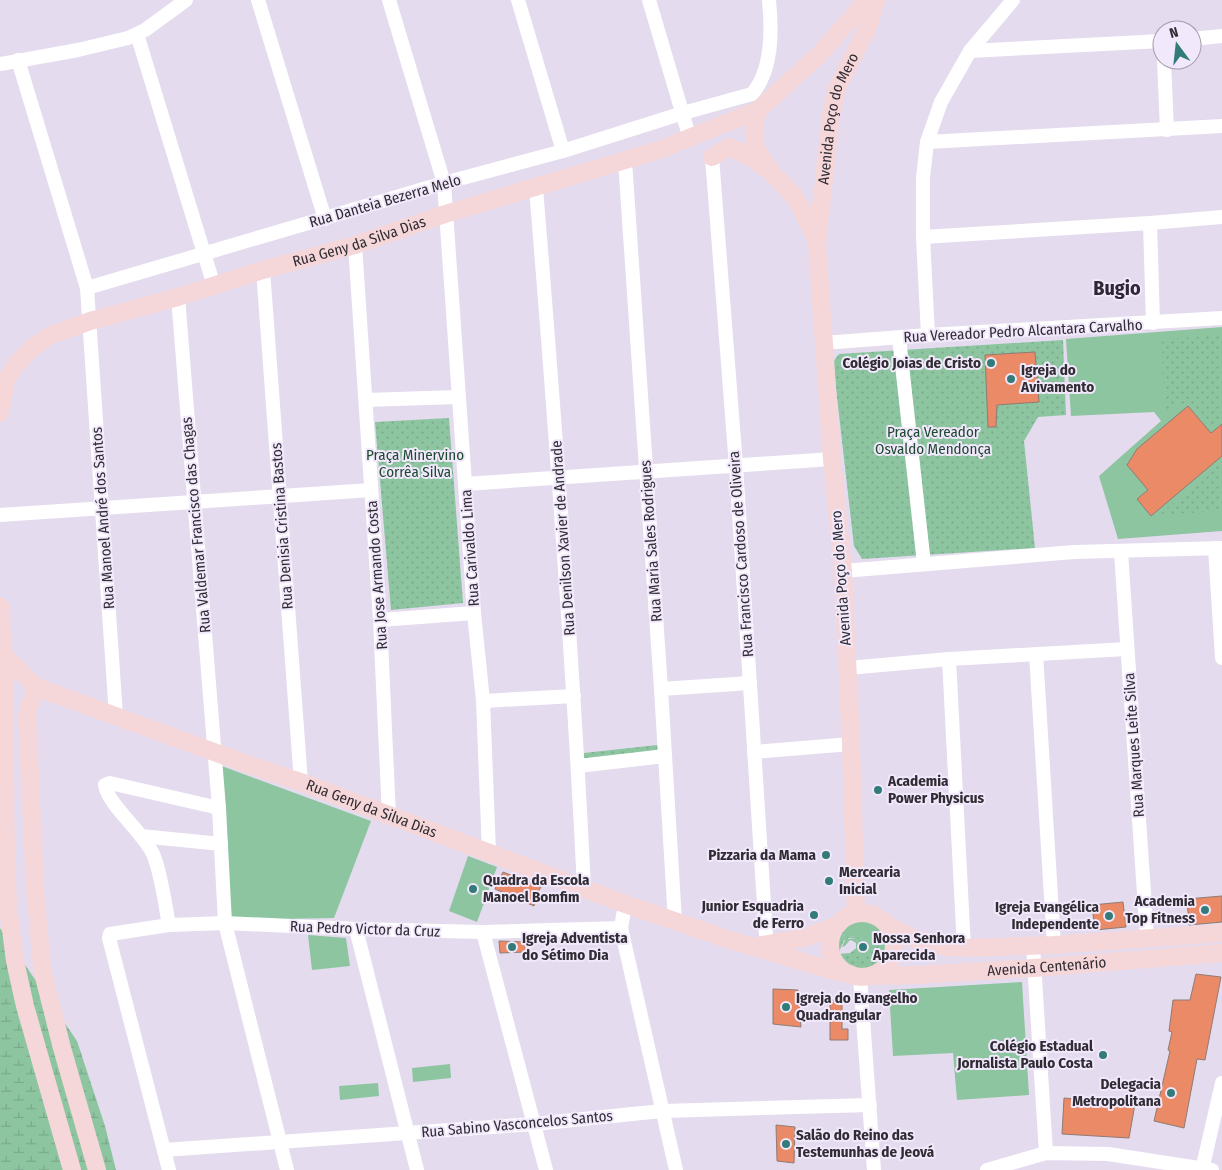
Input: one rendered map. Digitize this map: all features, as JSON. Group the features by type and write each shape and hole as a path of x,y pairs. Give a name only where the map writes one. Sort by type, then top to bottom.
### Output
{"main road":[{"name":"Avenida Poço do Mero","path":"817,243 793,195 770,171 754,145 754,127 758,110 820,54 867,0"},
{"name":"Avenida Poço do Mero","path":"856,913 848,668 817,243 831,115 837,88 867,29 876,0"},
{"name":"Rua Geny da Silva Dias","path":"0,413 6,381 16,364 31,349 49,336 90,321 178,298 263,270 355,245 445,214 625,161 690,139 758,110"},
{"path":"712,156 729,147 748,156 770,171"},
{"path":"0,606 4,686 6,865 9,914 15,961 36,1048 72,1170"},
{"name":"Rua Geny da Silva Dias","path":"1,644 36,687 301,782 625,904 831,970 860,975"},
{"path":"36,687 27,715 35,886 42,969 62,1048 97,1170"},
{"path":"856,913 874,914 889,926 894,935 893,955 888,964 880,971 860,975 842,969 835,962 830,943 832,933 837,925 847,916 856,913"},
{"name":"Rua Geny da Silva Dias","path":"762,947 807,937 837,925"},
{"name":"Avenida Centenário","path":"889,926 915,939 946,947 964,948 1054,945 1222,933"},
{"path":"1153,937 1160,958"},
{"name":"Avenida Centenário","path":"860,975 916,976 1222,953"}],"street":[{"path":"0,64 114,42 138,34 158,22 186,0"},
{"path":"258,0 326,219"},
{"name":"Rua Carivaldo Lima","path":"389,0 444,183 474,613 483,701 490,852"},
{"path":"518,0 563,150"},
{"path":"648,0 690,139"},
{"path":"758,110 752,94 761,82 767,65 770,22 769,0"},
{"path":"928,335 923,237 923,178 926,142 941,102 970,51 1012,0"},
{"path":"138,34 214,286"},
{"path":"1202,38 1222,36"},
{"path":"970,51 1152,42"},
{"name":"Rua Manoel André dos Santos","path":"18,60 87,288 116,716"},
{"path":"1164,70 1167,130"},
{"name":"Rua Danteia Bezerra Melo","path":"87,288 563,150 683,112 752,94"},
{"path":"926,142 1222,126"},
{"name":"Rua Francisco Cardoso de Oliveira","path":"712,156 736,466 750,683 762,947"},
{"name":"Rua Maria Sales Rodrigues","path":"625,161 661,689 674,920"},
{"name":"Rua Denilson Xavier de Andrade","path":"536,188 560,479 584,888"},
{"path":"923,237 1222,217"},
{"path":"1150,223 1153,323"},
{"name":"Rua Jose Armando Costa","path":"355,245 380,620 389,816"},
{"name":"Rua Denisia Cristina Bastos","path":"263,270 301,782"},
{"name":"Rua Valdemar Francisco das Chagas","path":"178,298 220,808 225,923 287,1170"},
{"name":"Rua Vereador Pedro Alcantara Carvalho","path":"823,343 1222,318"},
{"path":"899,338 924,564"},
{"path":"366,400 458,396"},
{"path":"465,484 560,479 832,458"},
{"path":"0,515 371,490"},
{"path":"842,571 1074,552 1218,548 1222,658"},
{"name":"Rua Marques Leite Silva","path":"1121,552 1127,649 1153,937"},
{"path":"380,620 474,613"},
{"path":"848,668 949,659 1127,649"},
{"path":"1036,654 1054,945"},
{"path":"949,659 964,948"},
{"path":"661,689 750,683"},
{"path":"483,701 574,696"},
{"path":"754,752 851,744"},
{"path":"578,766 665,756"},
{"path":"169,925 153,853 119,809 105,785 110,783 220,808"},
{"path":"141,836 221,844"},
{"path":"625,904 621,928 676,1170"},
{"name":"Rua Pedro Victor da Cruz","path":"164,1150 109,938 110,934 169,925 225,923 356,930 483,932 621,928"},
{"path":"356,930 417,1170"},
{"path":"483,932 546,1170"},
{"path":"1033,946 1046,1153"},
{"path":"860,975 874,1170"},
{"path":"987,1170 1046,1153 1108,1154 1206,1169 1222,1083"},
{"name":"Rua Sabino Vasconcelos Santos","path":"164,1150 534,1124 662,1111 870,1105"},
{"path":"164,1150 169,1170"}],"green space":[{"path":"1222,327 1222,531 1118,539 1099,476 1161,421 1154,412 1071,416 1066,339"},
{"path":"1222,335 1222,422 1208,425 1188,402 1164,411 1162,339"},
{"name":"Praça Vereador Osvaldo Mendonça","path":"1063,340 1066,415 1038,417 1024,441 1035,548 862,559 854,546 833,362 839,354"},
{"name":"Praça Minervino Corrêa Silva","path":"449,418 463,603 391,610 375,422"},
{"path":"1222,461 1222,511 1159,515"},
{"path":"657,745 659,752 582,761 584,753"},
{"path":"219,765 371,821 334,918 221,920"},
{"name":"Quadra da Escola Manoel Bomfim","path":"468,856 497,867 477,922 449,911"},
{"path":"864,916 875,920 882,927 886,936 885,954 879,962 871,967 860,968 849,965 841,959 837,951 838,933 852,919","holes":["860,918 870,920 877,925 883,936 883,941 850,936 843,940 844,932 848,926","849,938 856,939 860,945 850,953 839,954 844,940"]},
{"path":"860,918 870,920 877,925 883,936 883,941 881,943 850,936 847,939 856,939 860,945 856,949 856,943 850,940 842,947 846,929 850,923"},
{"path":"0,928 77,1041 105,1126 116,1170 0,1170"},
{"path":"308,935 346,938 350,966 312,970"},
{"path":"1022,982 1029,1095 957,1100 953,1053 893,1056 889,990"},
{"path":"450,1064 451,1078 413,1082 412,1068"},
{"path":"378,1083 379,1096 340,1100 339,1086"}],"building":[{"name":"Igreja do Avivamento","path":"1035,352 1039,402 997,405 996,427 988,427 985,355"},
{"path":"1188,406 1211,433 1222,424 1222,456 1151,516 1137,499 1148,490 1127,465 1137,449"},
{"path":"503,872 541,887 536,895 534,906 495,889"},
{"name":"Academia Top Fitness","path":"1222,896 1222,922 1189,925 1187,899"},
{"name":"Igreja Evangélica Independente","path":"1123,902 1126,927 1095,930 1092,905"},
{"name":"Igreja Adventista do Sétimo Dia","path":"499,941 524,942 526,952 500,953"},
{"path":"1196,974 1221,977 1205,1060 1197,1059 1184,1128 1154,1121 1170,1051 1168,1050 1172,1032 1169,1031 1173,1000 1190,1000"},
{"name":"Igreja do Evangelho Quadrangular","path":"773,989 798,990 801,1027 773,1024"},
{"path":"830,1000 842,1000 842,1029 848,1029 848,1040 830,1040"},
{"path":"1064,1098 1135,1104 1129,1138 1062,1134"},
{"name":"Salão do Reino das Testemunhas de Jeová","path":"776,1125 795,1127 794,1163 777,1161"}],"place":[{"name":"Colégio Joias de Cristo","path":"991,363"},
{"name":"Igreja do Avivamento","path":"1011,379"},
{"name":"Academia Power Physicus","path":"878,790"},
{"name":"Pizzaria da Mama","path":"826,855"},
{"name":"Mercearia Inicial","path":"829,881"},
{"name":"Quadra da Escola Manoel Bomfim","path":"473,889"},
{"name":"Academia Top Fitness","path":"1205,910"},
{"name":"Junior Esquadria de Ferro","path":"814,915"},
{"name":"Igreja Evangélica Independente","path":"1109,916"},
{"name":"Igreja Adventista do Sétimo Dia","path":"512,947"},
{"name":"Nossa Senhora Aparecida","path":"863,947"},
{"name":"Igreja do Evangelho Quadrangular","path":"786,1007"},
{"name":"Colégio Estadual Jornalista Paulo Costa","path":"1103,1055"},
{"name":"Delegacia Metropolitana","path":"1171,1093"},
{"name":"Salão do Reino das Testemunhas de Jeová","path":"786,1144"}],"district":[{"name":"Bugio","path":"1117,288"}]}
